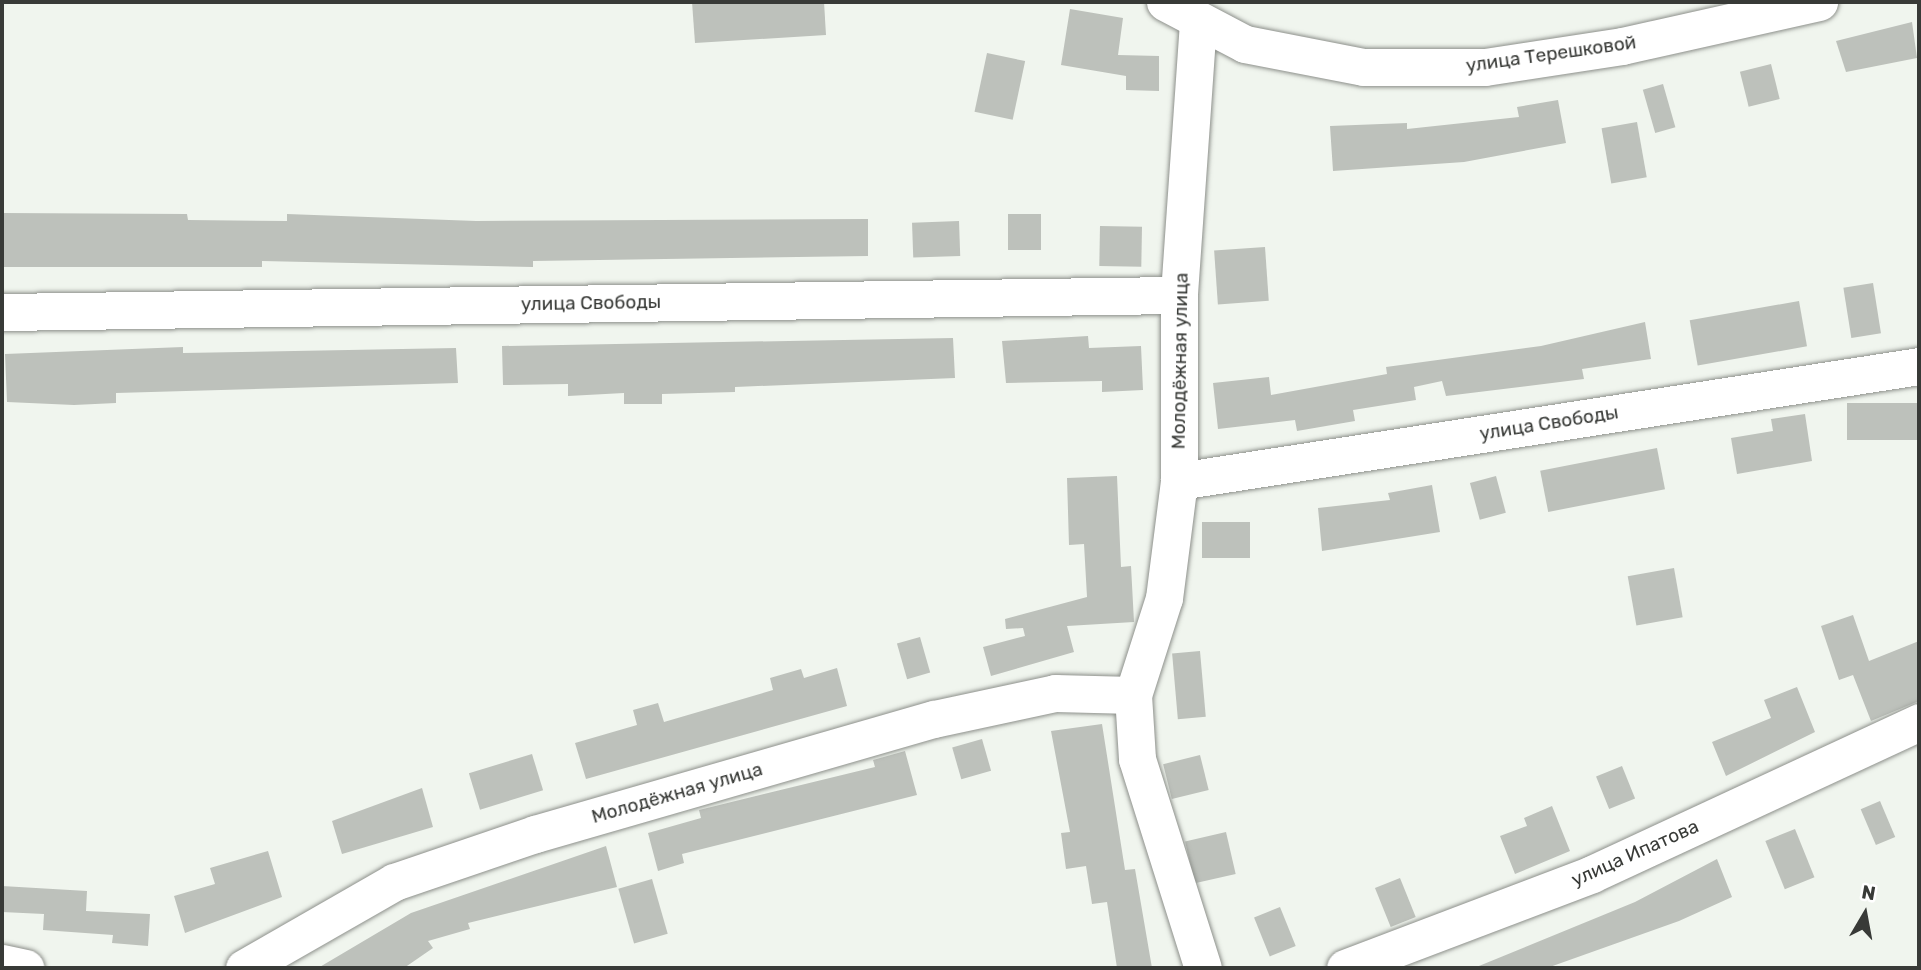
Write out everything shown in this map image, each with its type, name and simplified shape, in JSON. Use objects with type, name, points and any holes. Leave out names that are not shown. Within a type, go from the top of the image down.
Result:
[{"type":"street","name":"улица Терешковой","points":[[1166,2],[1198,22],[1245,44],[1363,67],[1485,67],[1622,46],[1819,2]]},
{"type":"street","name":"Молодёжная улица","points":[[1198,22],[1180,295],[1179,481],[1164,598],[1133,695],[1138,759],[1203,968]]},
{"type":"street","name":"улица Свободы","points":[[2,312],[1180,295]]},
{"type":"street","name":"улица Свободы","points":[[1179,481],[1919,366]]},
{"type":"street","name":"Молодёжная улица","points":[[244,968],[394,882],[535,834],[934,719],[1055,693],[1133,695]]},
{"type":"street","name":"улица Ипатова","points":[[1345,968],[1592,874],[1919,722]]},
{"type":"street","points":[[2,963],[25,968]]},
{"type":"building","points":[[692,2],[824,2],[826,35],[695,43]]},
{"type":"building","points":[[1070,9],[1123,18],[1118,55],[1159,56],[1159,91],[1126,90],[1126,76],[1061,65]]},
{"type":"building","points":[[1912,22],[1917,58],[1846,72],[1836,41]]},
{"type":"building","points":[[987,53],[1025,61],[1013,120],[975,112]]},
{"type":"building","points":[[1771,64],[1780,99],[1749,107],[1740,72]]},
{"type":"building","points":[[1663,84],[1675,127],[1655,133],[1643,90]]},
{"type":"building","points":[[1558,100],[1566,143],[1464,162],[1333,171],[1330,126],[1407,123],[1407,129],[1519,117],[1517,107]]},
{"type":"building","points":[[1637,122],[1647,177],[1611,183],[1602,128]]},
{"type":"building","points":[[2,213],[187,214],[188,220],[287,221],[287,214],[476,221],[868,219],[868,256],[533,261],[533,267],[262,261],[262,267],[2,267]]},
{"type":"building","points":[[1008,214],[1041,214],[1041,250],[1008,250]]},
{"type":"building","points":[[959,221],[960,256],[913,258],[912,223]]},
{"type":"building","points":[[1100,226],[1142,227],[1141,267],[1099,266]]},
{"type":"building","points":[[1265,247],[1269,301],[1218,304],[1214,251]]},
{"type":"building","points":[[1873,283],[1881,333],[1851,338],[1843,288]]},
{"type":"building","points":[[1799,301],[1807,346],[1698,366],[1690,320]]},
{"type":"building","points":[[1645,322],[1651,359],[1582,369],[1584,379],[1446,396],[1442,381],[1414,387],[1416,400],[1353,410],[1355,421],[1297,431],[1295,420],[1218,429],[1213,383],[1269,377],[1271,395],[1387,374],[1386,367],[1541,346]]},
{"type":"building","points":[[1088,336],[1089,348],[1141,346],[1143,390],[1102,392],[1102,381],[1006,383],[1002,341]]},
{"type":"building","points":[[953,338],[955,378],[735,387],[735,392],[662,394],[662,404],[624,404],[624,393],[568,396],[568,384],[503,385],[502,346]]},
{"type":"building","points":[[183,347],[183,353],[456,348],[458,383],[116,393],[116,403],[74,405],[7,402],[5,354]]},
{"type":"building","points":[[1847,403],[1919,403],[1919,440],[1847,440]]},
{"type":"building","points":[[1805,414],[1812,461],[1737,474],[1731,438],[1773,431],[1771,419]]},
{"type":"building","points":[[1657,448],[1665,489],[1548,512],[1540,471]]},
{"type":"building","points":[[1117,476],[1121,567],[1131,566],[1134,622],[1067,626],[1074,652],[991,676],[983,647],[1025,636],[1023,628],[1006,629],[1005,619],[1087,597],[1084,544],[1069,545],[1067,478]]},
{"type":"building","points":[[1496,476],[1506,513],[1480,520],[1470,483]]},
{"type":"building","points":[[1432,485],[1440,532],[1322,551],[1318,508],[1390,500],[1388,493]]},
{"type":"building","points":[[1202,522],[1250,522],[1250,558],[1202,558]]},
{"type":"building","points":[[1674,568],[1683,617],[1636,625],[1628,576]]},
{"type":"building","points":[[1853,615],[1869,661],[1919,641],[1919,701],[1871,721],[1853,675],[1839,680],[1821,626]]},
{"type":"building","points":[[920,637],[930,673],[907,679],[897,644]]},
{"type":"building","points":[[1200,651],[1206,717],[1178,719],[1172,653]]},
{"type":"building","points":[[837,668],[847,706],[586,779],[575,743],[637,725],[633,710],[658,703],[664,722],[773,690],[770,678],[801,669],[804,678]]},
{"type":"building","points":[[1797,687],[1815,732],[1726,776],[1712,742],[1771,718],[1764,700]]},
{"type":"building","points":[[1102,724],[1125,870],[1135,869],[1152,968],[1117,968],[1107,902],[1092,904],[1086,866],[1066,869],[1061,833],[1070,832],[1051,731]]},
{"type":"building","points":[[982,739],[991,771],[961,779],[952,748]]},
{"type":"building","points":[[905,751],[917,795],[682,854],[684,863],[658,871],[648,833],[701,818],[699,810],[875,767],[873,760]]},
{"type":"building","points":[[532,754],[543,790],[480,810],[469,773]]},
{"type":"building","points":[[1200,755],[1209,790],[1172,799],[1163,764]]},
{"type":"building","points":[[1622,766],[1635,798],[1609,809],[1596,776]]},
{"type":"building","points":[[422,788],[433,827],[342,854],[332,821]]},
{"type":"building","points":[[1880,801],[1895,837],[1876,845],[1861,809]]},
{"type":"building","points":[[1552,806],[1570,851],[1515,874],[1500,836],[1527,826],[1524,818]]},
{"type":"building","points":[[1795,829],[1814,877],[1785,889],[1765,841]]},
{"type":"building","points":[[1226,832],[1236,874],[1195,883],[1185,841]]},
{"type":"building","points":[[606,846],[617,887],[468,923],[470,929],[428,941],[433,948],[404,968],[318,968],[411,913]]},
{"type":"building","points":[[268,851],[282,897],[185,933],[174,896],[215,884],[210,868]]},
{"type":"building","points":[[1717,859],[1732,897],[1679,921],[1547,968],[1474,968],[1635,902]]},
{"type":"building","points":[[1400,878],[1416,917],[1391,927],[1375,888]]},
{"type":"building","points":[[652,879],[668,934],[634,943],[618,889]]},
{"type":"building","points":[[2,886],[87,891],[86,911],[150,914],[148,946],[112,943],[113,935],[43,930],[44,914],[2,912]]},
{"type":"building","points":[[1280,907],[1296,946],[1270,956],[1254,917]]}]
